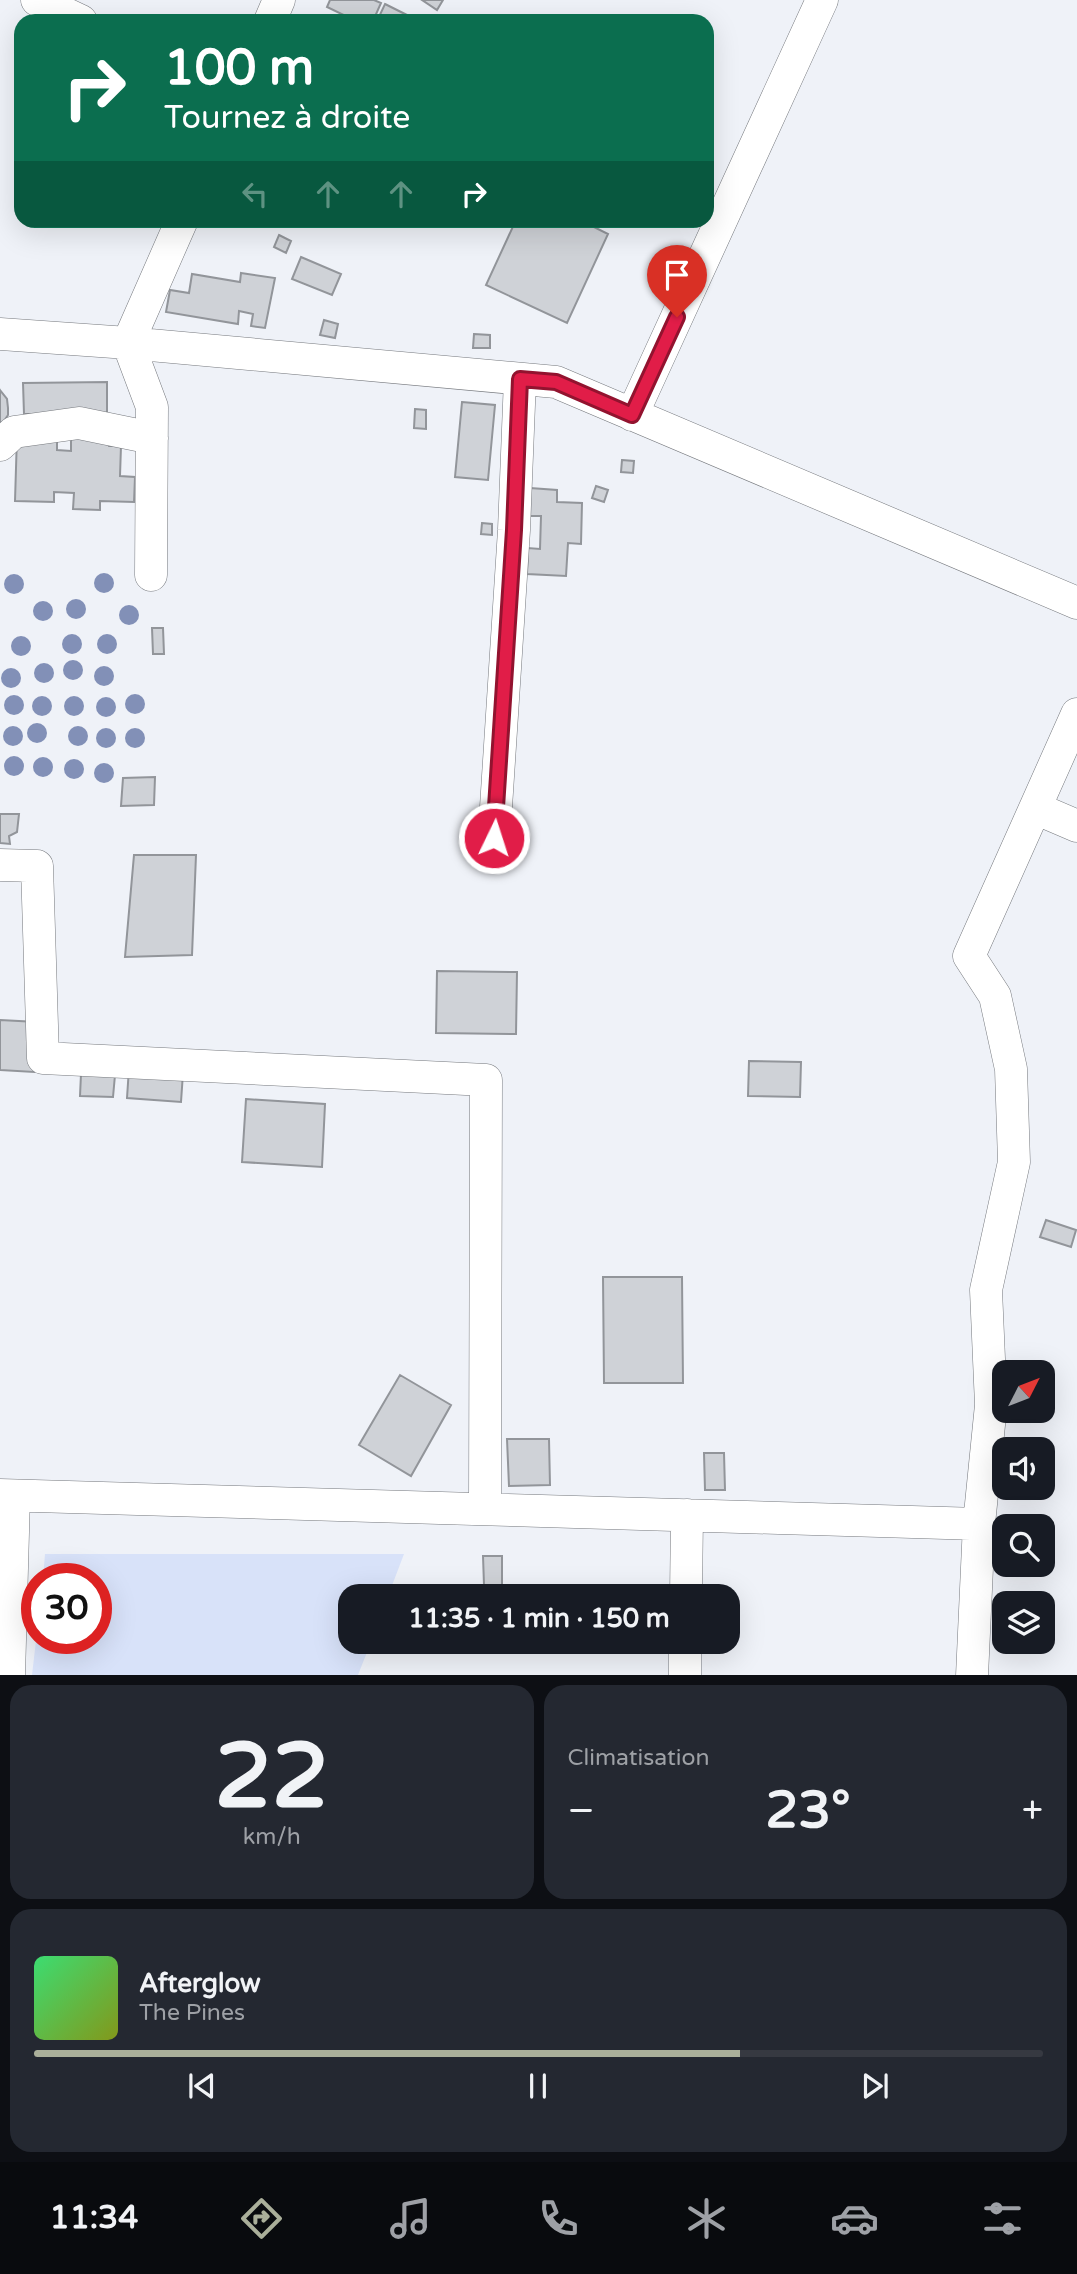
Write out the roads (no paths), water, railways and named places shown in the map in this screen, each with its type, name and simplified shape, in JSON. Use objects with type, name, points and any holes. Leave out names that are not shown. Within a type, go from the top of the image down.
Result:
[{"type":"street","points":[[37,0],[67,14]]},
{"type":"street","points":[[632,415],[822,0]]},
{"type":"street","points":[[151,575],[152,407],[128,343],[178,228]]},
{"type":"street","points":[[0,334],[556,382],[1077,603]]},
{"type":"street","points":[[494,838],[514,530],[520,379]]},
{"type":"street","points":[[0,445],[14,432],[79,423],[152,438]]},
{"type":"street","points":[[972,1675],[979,1524],[991,1405],[986,1290],[1014,1162],[1012,1069],[995,996],[969,956],[1077,713]]},
{"type":"street","points":[[1035,808],[1077,826]]},
{"type":"street","points":[[0,865],[37,866],[43,1058],[486,1080],[485,1509]]},
{"type":"street","points":[[9,1675],[7,1496],[979,1524]]},
{"type":"street","points":[[686,1584],[687,1515]]},
{"type":"street","points":[[685,1654],[685,1675]]}]
